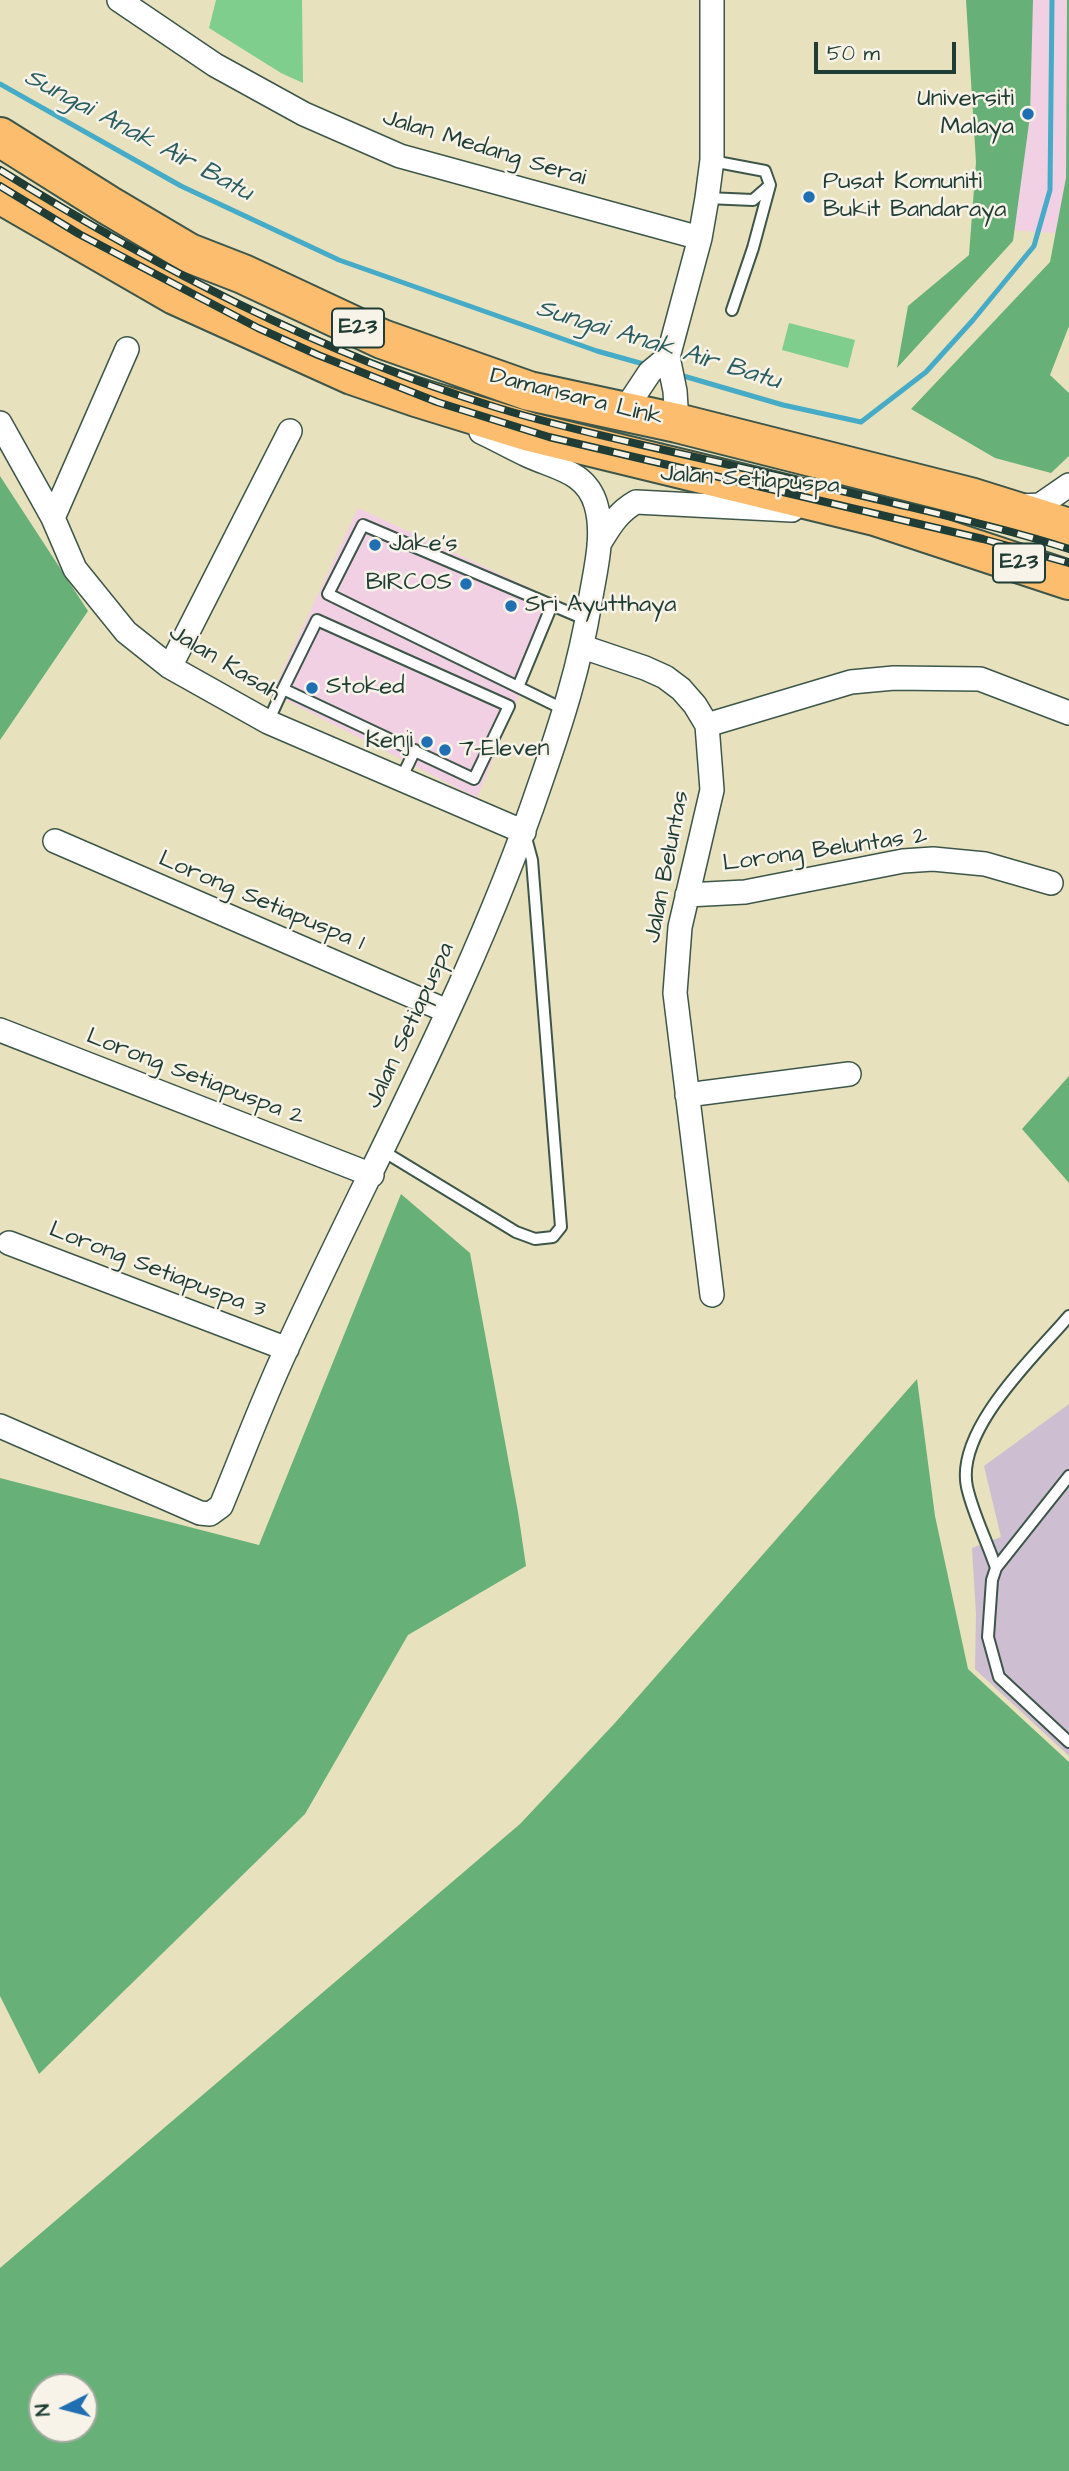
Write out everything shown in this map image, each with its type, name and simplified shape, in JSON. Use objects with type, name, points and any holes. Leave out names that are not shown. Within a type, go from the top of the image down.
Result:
[{"type":"highway","points":[[0,119],[108,205]]},
{"type":"highway","name":"Damansara Link","points":[[0,137],[189,253],[243,274],[382,339],[530,391],[677,423],[1006,508],[1069,528]]},
{"type":"highway","name":"Damansara Link","points":[[0,194],[175,295],[352,374],[530,432],[875,516],[1069,580]]},
{"type":"street","name":"Jalan Medang Serai","points":[[119,0],[215,65],[304,114],[400,156],[699,239]]},
{"type":"street","points":[[624,411],[664,367],[699,239],[712,160],[712,0]]},
{"type":"street","points":[[53,517],[127,349]]},
{"type":"street","points":[[664,367],[677,423]]},
{"type":"street","name":"Jalan Setiapuspa","points":[[0,1426],[200,1513],[216,1512],[221,1506],[287,1349],[372,1175],[488,922],[524,832],[566,710],[583,647],[600,544],[596,506],[589,489],[566,469],[527,456],[416,397]]},
{"type":"street","name":"Jalan Kasah","points":[[0,423],[53,517],[75,569],[126,632],[170,667],[268,722],[524,832]]},
{"type":"street","points":[[170,667],[290,431]]},
{"type":"street","points":[[1006,508],[1040,505],[1069,485]]},
{"type":"street","name":"Jalan Setiapuspa","points":[[600,544],[614,519],[624,508],[636,502],[875,516]]},
{"type":"street","name":"Jalan Beluntas","points":[[583,647],[665,677],[681,689],[707,725],[712,790],[680,927],[674,993],[712,1295]]},
{"type":"street","points":[[707,725],[851,682],[894,678],[980,679],[1069,713]]},
{"type":"street","name":"Lorong Setiapuspa 1","points":[[55,841],[447,1011]]},
{"type":"street","name":"Lorong Beluntas 2","points":[[687,895],[745,892],[903,861],[933,859],[985,864],[1051,883]]},
{"type":"street","name":"Lorong Setiapuspa 2","points":[[0,1030],[372,1175]]},
{"type":"street","points":[[687,1095],[849,1074]]},
{"type":"street","name":"Lorong Setiapuspa 3","points":[[9,1243],[287,1349]]},
{"type":"lane","points":[[712,160],[765,171],[770,185],[732,310]]},
{"type":"lane","points":[[707,198],[753,200],[770,185]]},
{"type":"lane","points":[[566,710],[328,594],[363,525],[587,620]]},
{"type":"lane","points":[[518,687],[552,605]]},
{"type":"lane","points":[[268,722],[283,689],[317,620],[509,706],[474,779],[283,689]]},
{"type":"lane","points":[[401,779],[415,750]]},
{"type":"lane","points":[[383,1151],[516,1232],[535,1239],[552,1237],[561,1227],[533,860],[524,832]]},
{"type":"lane","points":[[996,1568],[967,1485],[968,1462],[975,1437],[988,1411],[1069,1316]]},
{"type":"lane","points":[[1069,1476],[996,1568],[992,1580],[988,1637],[999,1677],[1069,1742]]},
{"type":"shaded area","name":"Universiti Malaya","points":[[983,0],[1069,0],[1069,234],[993,229]]},
{"type":"shaded area","points":[[358,508],[558,601],[477,798],[272,693]]},
{"type":"shaded area","points":[[1069,1404],[1069,1756],[975,1669],[976,1614],[972,1548],[1001,1537],[984,1466]]},
{"type":"green space","points":[[216,0],[302,0],[303,83],[281,73],[209,28]]},
{"type":"green space","points":[[966,0],[1033,0],[1030,116],[1013,241],[897,368],[908,306],[969,255],[976,162]]},
{"type":"green space","points":[[1067,0],[1069,326],[1050,375],[1069,393],[1069,456],[1051,473],[995,458],[911,409],[1050,262],[1066,178]]},
{"type":"green space","points":[[789,323],[855,340],[848,368],[782,350]]},
{"type":"green space","points":[[0,476],[88,611],[0,740]]},
{"type":"green space","points":[[1069,1076],[1069,1183],[1022,1129]]},
{"type":"green space","points":[[401,1194],[470,1253],[526,1566],[408,1635],[305,1814],[39,2074],[0,1996],[0,1478],[259,1545]]},
{"type":"green space","points":[[917,1379],[935,1516],[968,1669],[1069,1762],[1069,2471],[0,2471],[0,2268],[520,1824],[614,1724]]},
{"type":"waterway","name":"Sungai Anak Air Batu","points":[[680,375],[783,405],[861,422],[926,372],[1034,246],[1050,190],[1052,0]]},
{"type":"waterway","name":"Sungai Anak Air Batu","points":[[0,84],[181,186],[339,260],[597,351],[647,365]]},
{"type":"railway","points":[[0,170],[118,240],[240,305],[365,361],[430,385],[553,424],[951,517],[1069,549]]},
{"type":"railway","points":[[0,186],[79,234],[258,328],[437,402],[549,437],[983,539],[1069,563]]},
{"type":"place","name":"Universiti Malaya","points":[[1028,114]]},
{"type":"place","name":"Pusat Komuniti Bukit Bandaraya","points":[[809,197]]},
{"type":"place","name":"Jake's","points":[[375,545]]},
{"type":"place","name":"BIRCOS","points":[[466,584]]},
{"type":"place","name":"Sri Ayutthaya","points":[[511,606]]},
{"type":"place","name":"Stoked","points":[[312,688]]},
{"type":"place","name":"Kenji","points":[[427,742]]},
{"type":"place","name":"7-Eleven","points":[[445,750]]}]
